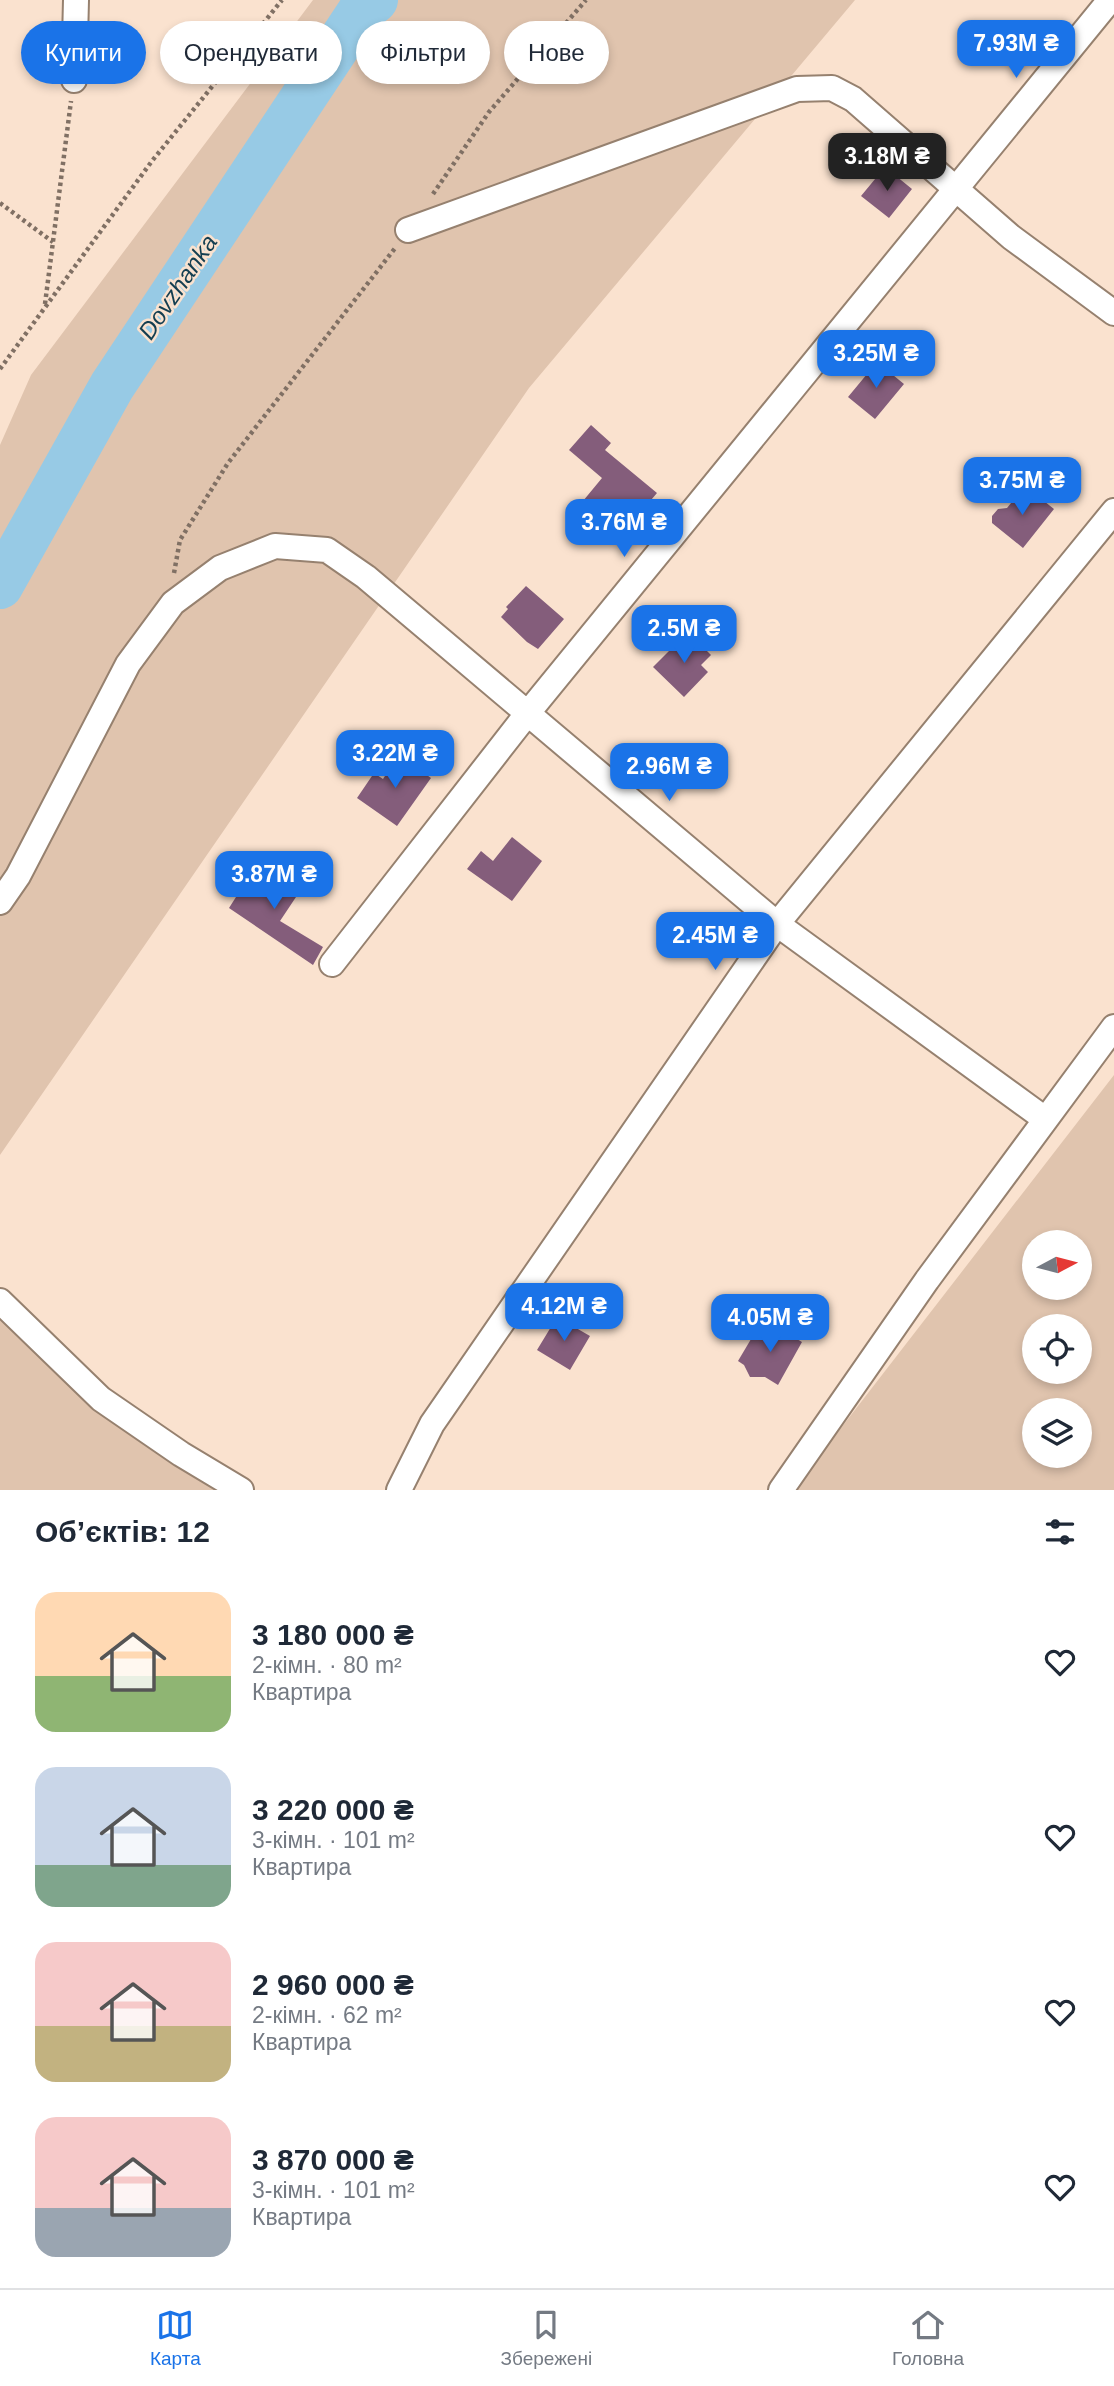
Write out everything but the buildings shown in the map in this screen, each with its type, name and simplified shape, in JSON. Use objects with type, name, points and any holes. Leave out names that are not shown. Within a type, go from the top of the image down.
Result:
[{"type":"street","points":[[75,21],[76,0]]},
{"type":"street","points":[[332,964],[527,714],[1110,0]]},
{"type":"street","points":[[408,230],[797,89],[832,88],[853,99],[1012,237],[1114,313]]},
{"type":"street","points":[[399,1490],[432,1424],[777,923],[1114,511]]},
{"type":"street","points":[[0,902],[18,876],[128,664],[173,603],[220,568],[275,546],[327,551],[366,577],[777,923],[1045,1119]]},
{"type":"street","points":[[780,1490],[927,1280],[1114,1027]]},
{"type":"street","points":[[0,1301],[101,1399],[181,1454],[241,1490]]},
{"type":"path","points":[[0,369],[152,161],[282,0]]},
{"type":"path","points":[[430,198],[489,112],[586,0]]},
{"type":"path","points":[[45,306],[73,84]]},
{"type":"path","points":[[0,203],[53,242]]},
{"type":"path","points":[[173,603],[174,573],[180,540],[222,474],[408,230]]},
{"type":"shaded area","points":[[313,0],[855,0],[529,388],[0,1155],[0,445],[31,375],[250,84],[342,84],[342,21],[297,21]]},
{"type":"shaded area","points":[[1114,1075],[1114,1490],[793,1490]]},
{"type":"shaded area","points":[[0,1311],[226,1490],[0,1490]]},
{"type":"waterway","name":"Dovzhanka","points":[[0,586],[112,386],[360,12],[375,0]]}]
